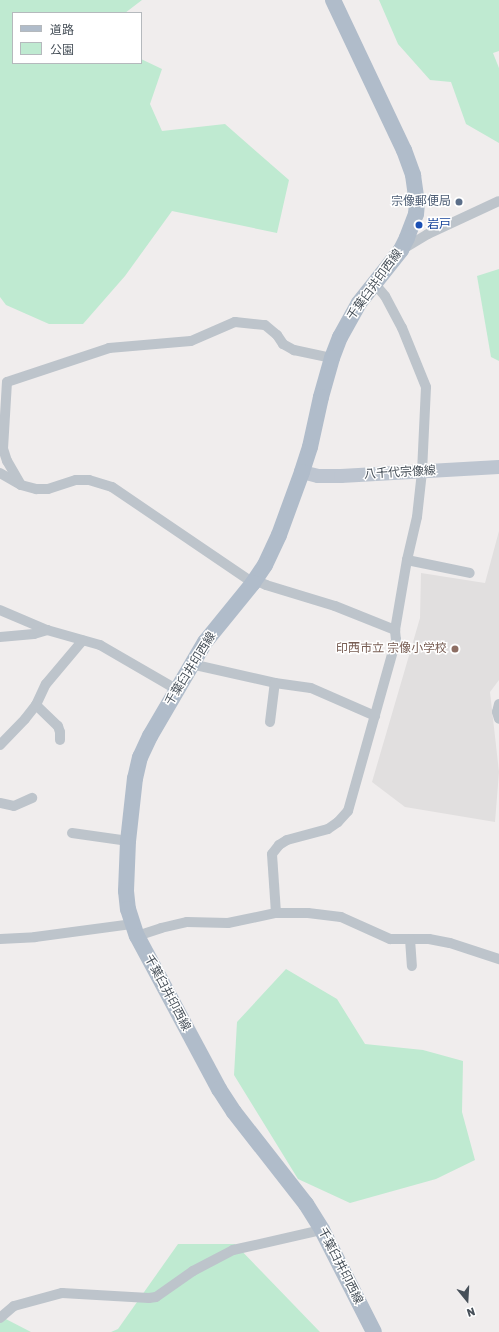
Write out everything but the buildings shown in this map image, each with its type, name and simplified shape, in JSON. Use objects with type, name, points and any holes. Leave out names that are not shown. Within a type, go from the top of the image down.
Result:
[{"type":"main road","name":"千葉臼井印西線","points":[[333,0],[404,150],[413,175],[417,203],[416,214],[401,250],[359,303],[347,322],[332,358],[302,472],[279,535],[265,565],[205,642],[176,689],[140,757],[135,778],[128,841],[126,891],[135,930],[219,1089],[234,1112],[306,1204],[322,1230],[374,1332]]},
{"type":"main road","name":"八千代宗像線","points":[[302,472],[326,476],[499,467]]},
{"type":"street","points":[[401,250],[428,234],[499,201]]},
{"type":"street","points":[[276,913],[272,854],[279,845],[287,840],[328,829],[338,822],[348,811],[396,640],[395,630],[407,560],[417,518],[422,472],[426,387],[402,328],[385,296],[375,284]]},
{"type":"street","points":[[21,485],[7,461],[4,449],[7,382],[109,348],[191,341],[236,322],[265,325],[277,335],[283,344],[294,350],[332,358]]},
{"type":"street","points":[[0,473],[21,485],[36,489],[48,489],[76,480],[89,480],[112,487],[254,581],[335,606],[395,630]]},
{"type":"street","points":[[407,560],[470,573]]},
{"type":"street","points":[[0,610],[47,630],[100,645],[176,689]]},
{"type":"street","points":[[0,637],[34,634],[47,630]]},
{"type":"street","points":[[2,738],[25,719],[36,705],[46,684],[83,640]]},
{"type":"street","points":[[191,664],[276,684],[311,688],[375,716]]},
{"type":"street","points":[[270,722],[276,684]]},
{"type":"street","points":[[499,704],[497,712],[499,719]]},
{"type":"street","points":[[36,705],[58,726],[60,740]]},
{"type":"street","points":[[0,803],[14,806],[32,798]]},
{"type":"street","points":[[72,833],[128,841]]},
{"type":"street","points":[[0,939],[36,938],[162,928],[187,922],[228,923],[276,913],[308,913],[341,917],[379,936],[390,939],[429,939],[450,943],[499,960]]},
{"type":"street","points":[[410,939],[412,966]]},
{"type":"street","points":[[0,1318],[14,1306],[33,1299],[62,1293],[149,1298],[156,1297],[192,1271],[233,1250],[322,1230]]},
{"type":"shaded area","name":"印西市立 宗像小学校","points":[[499,531],[499,680],[490,692],[499,772],[495,822],[405,807],[372,782],[420,618],[421,573],[485,583]]},
{"type":"green space","points":[[0,0],[142,0],[126,12],[12,12],[12,64],[142,64],[142,59],[162,69],[150,104],[162,131],[225,124],[289,180],[277,233],[172,211],[125,276],[83,324],[49,324],[6,305],[0,297]]},
{"type":"green space","points":[[379,0],[499,0],[499,51],[493,53],[499,68],[499,143],[466,124],[451,82],[430,80],[398,44]]},
{"type":"green space","points":[[499,269],[499,361],[491,357],[477,276]]},
{"type":"green space","points":[[286,969],[337,999],[365,1044],[423,1050],[463,1061],[462,1112],[475,1160],[436,1179],[350,1203],[298,1179],[234,1075],[237,1022]]},
{"type":"green space","points":[[178,1244],[235,1244],[320,1332],[111,1332],[118,1329]]},
{"type":"green space","points":[[0,1316],[31,1332],[0,1332]]},
{"type":"place","name":"宗像郵便局","points":[[459,202]]},
{"type":"place","name":"岩戸","points":[[419,225]]},
{"type":"place","name":"印西市立 宗像小学校","points":[[455,649]]}]
